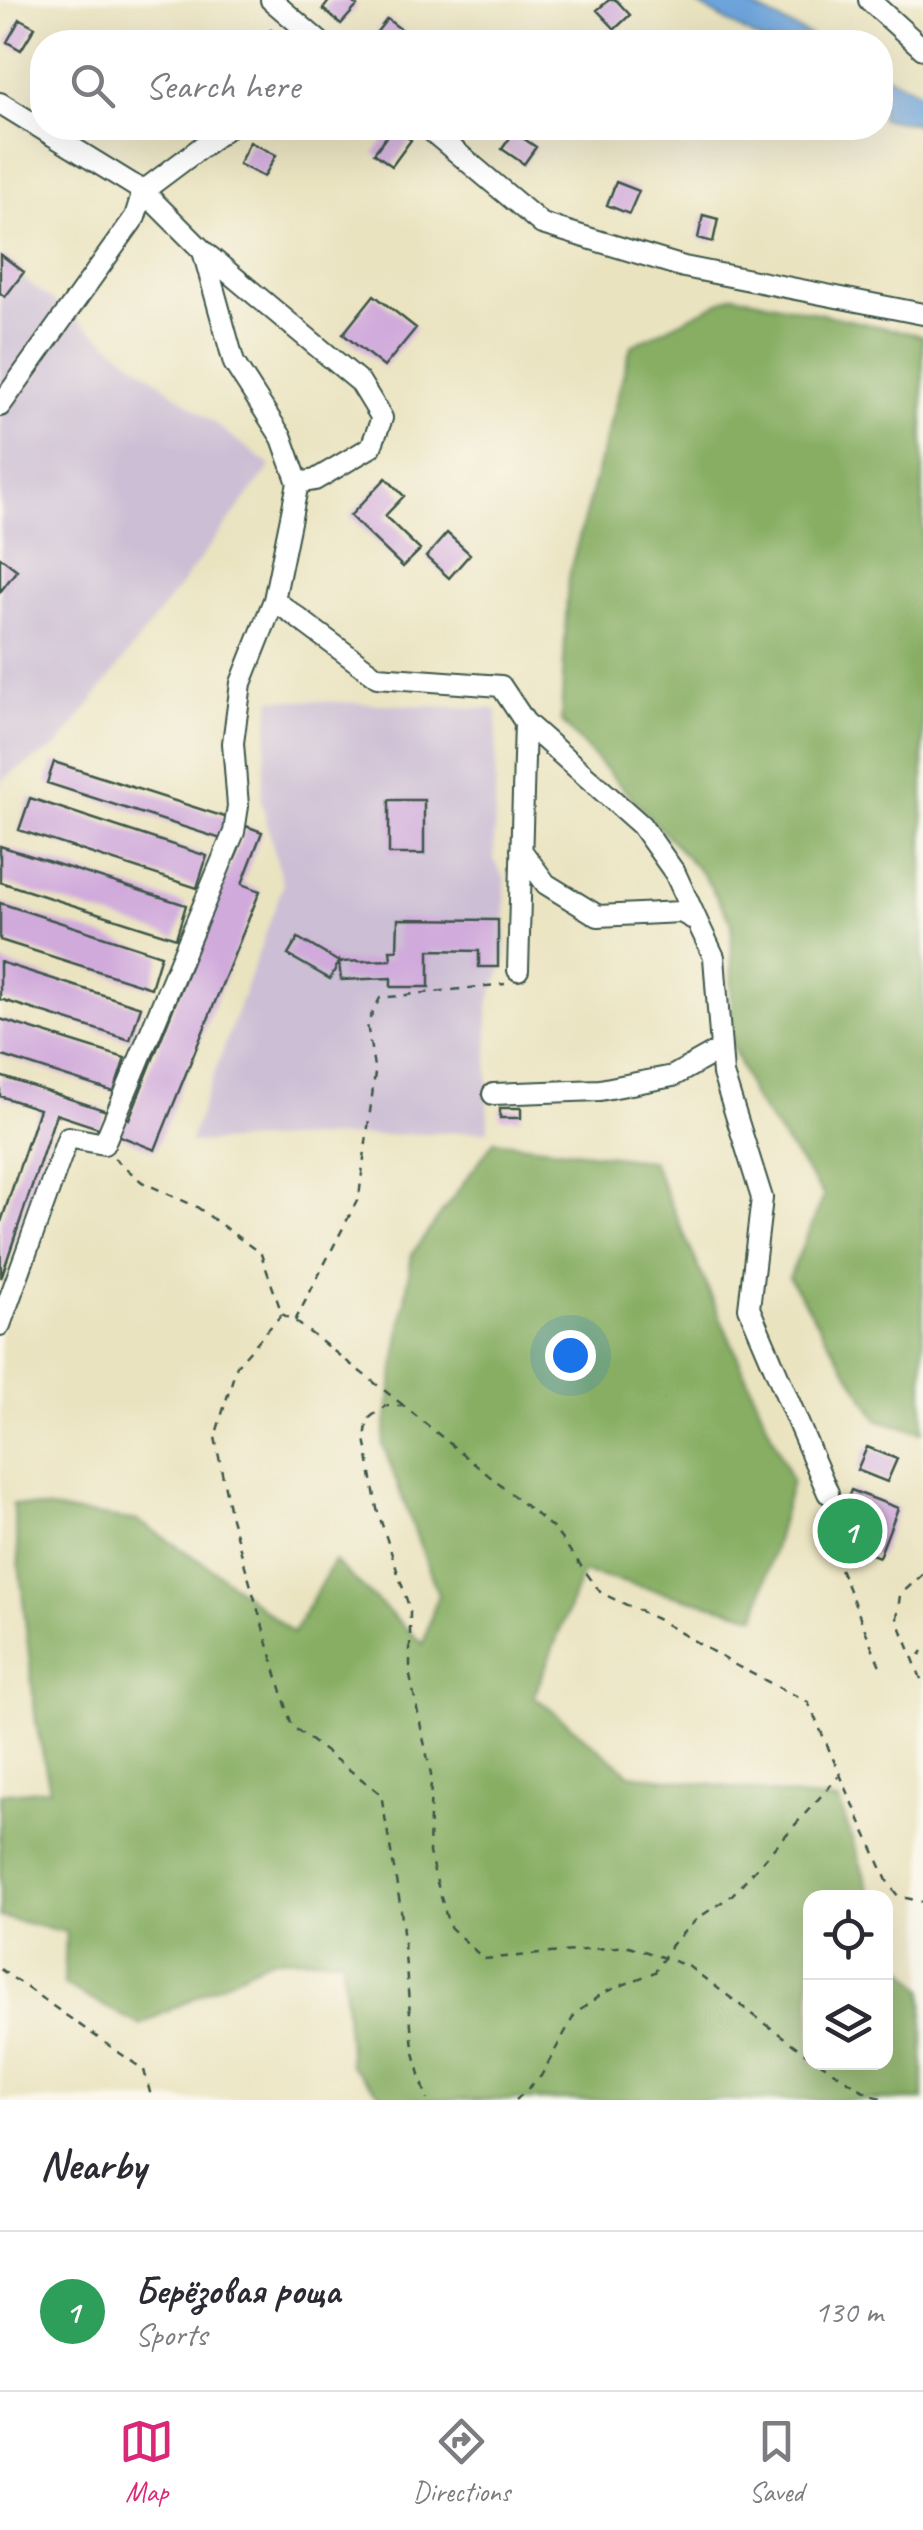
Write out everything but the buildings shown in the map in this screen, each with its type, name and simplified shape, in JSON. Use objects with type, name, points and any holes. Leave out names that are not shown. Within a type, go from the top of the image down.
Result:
[{"type":"street","points":[[272,0],[306,30]]},
{"type":"street","points":[[869,0],[923,50]]},
{"type":"street","points":[[0,103],[30,121]]},
{"type":"street","points":[[60,140],[143,191],[203,251],[360,382],[382,418],[371,447],[316,480],[298,483]]},
{"type":"street","points":[[0,406],[135,217],[143,191],[210,140]]},
{"type":"street","points":[[442,140],[542,224],[684,267],[923,314]]},
{"type":"street","points":[[0,1324],[68,1138],[104,1144],[234,832],[238,806],[233,743],[241,683],[274,600],[298,483],[282,438],[234,363],[203,251]]},
{"type":"street","points":[[274,600],[376,677],[501,686],[525,722],[640,825],[676,873],[714,957],[723,1074],[762,1198],[749,1308],[828,1493]]},
{"type":"street","points":[[518,970],[525,722]]},
{"type":"street","points":[[521,850],[546,884],[598,916],[682,912],[697,921]]},
{"type":"street","points":[[493,1094],[600,1090],[673,1076],[721,1049]]},
{"type":"path","points":[[296,1321],[358,1197],[375,1073],[366,1024],[380,998],[505,984],[518,970]]},
{"type":"path","points":[[104,1144],[116,1162],[142,1182],[197,1207],[262,1254],[282,1314],[404,1406],[554,1529],[600,1593],[657,1618],[737,1666],[808,1702],[888,1883],[898,1896],[923,1902]]},
{"type":"path","points":[[282,1314],[238,1365],[216,1436],[224,1486],[292,1726],[381,1794],[401,1909],[413,2049],[427,2100]]},
{"type":"path","points":[[404,1406],[385,1406],[368,1419],[365,1438],[377,1509],[410,1610],[410,1676],[432,1774],[429,1854],[449,1926],[484,1959],[629,1946],[688,1966],[803,2052]]},
{"type":"path","points":[[828,1493],[821,1522],[882,1671]]},
{"type":"path","points":[[923,1574],[900,1595],[897,1618],[923,1684]]},
{"type":"path","points":[[516,2100],[541,2076],[575,2014],[603,1993],[655,1972],[671,1945],[696,1919],[732,1895],[839,1776]]},
{"type":"path","points":[[0,1969],[144,2070],[152,2100]]},
{"type":"path","points":[[831,2070],[870,2095],[888,2100]]},
{"type":"shaded area","points":[[0,261],[271,466],[58,746],[5,777],[0,788]]},
{"type":"shaded area","points":[[271,699],[497,709],[494,860],[505,879],[506,958],[488,1004],[488,1131],[189,1143],[283,885],[261,800]]},
{"type":"green space","points":[[734,295],[923,336],[923,1432],[878,1420],[789,1278],[824,1196],[753,1097],[731,1042],[732,922],[704,876],[561,721],[568,578],[631,346]]},
{"type":"green space","points":[[494,1141],[652,1161],[792,1481],[756,1616],[583,1572],[534,1696],[630,1774],[839,1802],[870,1890],[803,1890],[803,2070],[893,2070],[893,1955],[923,1989],[923,2100],[387,2100],[350,2065],[342,1958],[271,1959],[140,2025],[64,1985],[66,1932],[0,1917],[0,1794],[50,1789],[36,1722],[13,1504],[138,1521],[214,1570],[293,1633],[334,1561],[423,1644],[438,1594],[383,1445],[412,1254]]},
{"type":"water","points":[[690,0],[739,0],[798,30],[742,30]]},
{"type":"water","points":[[893,79],[923,94],[923,127],[893,120]]},
{"type":"place","name":"Берёзовая роща","points":[[850,1531]]}]
